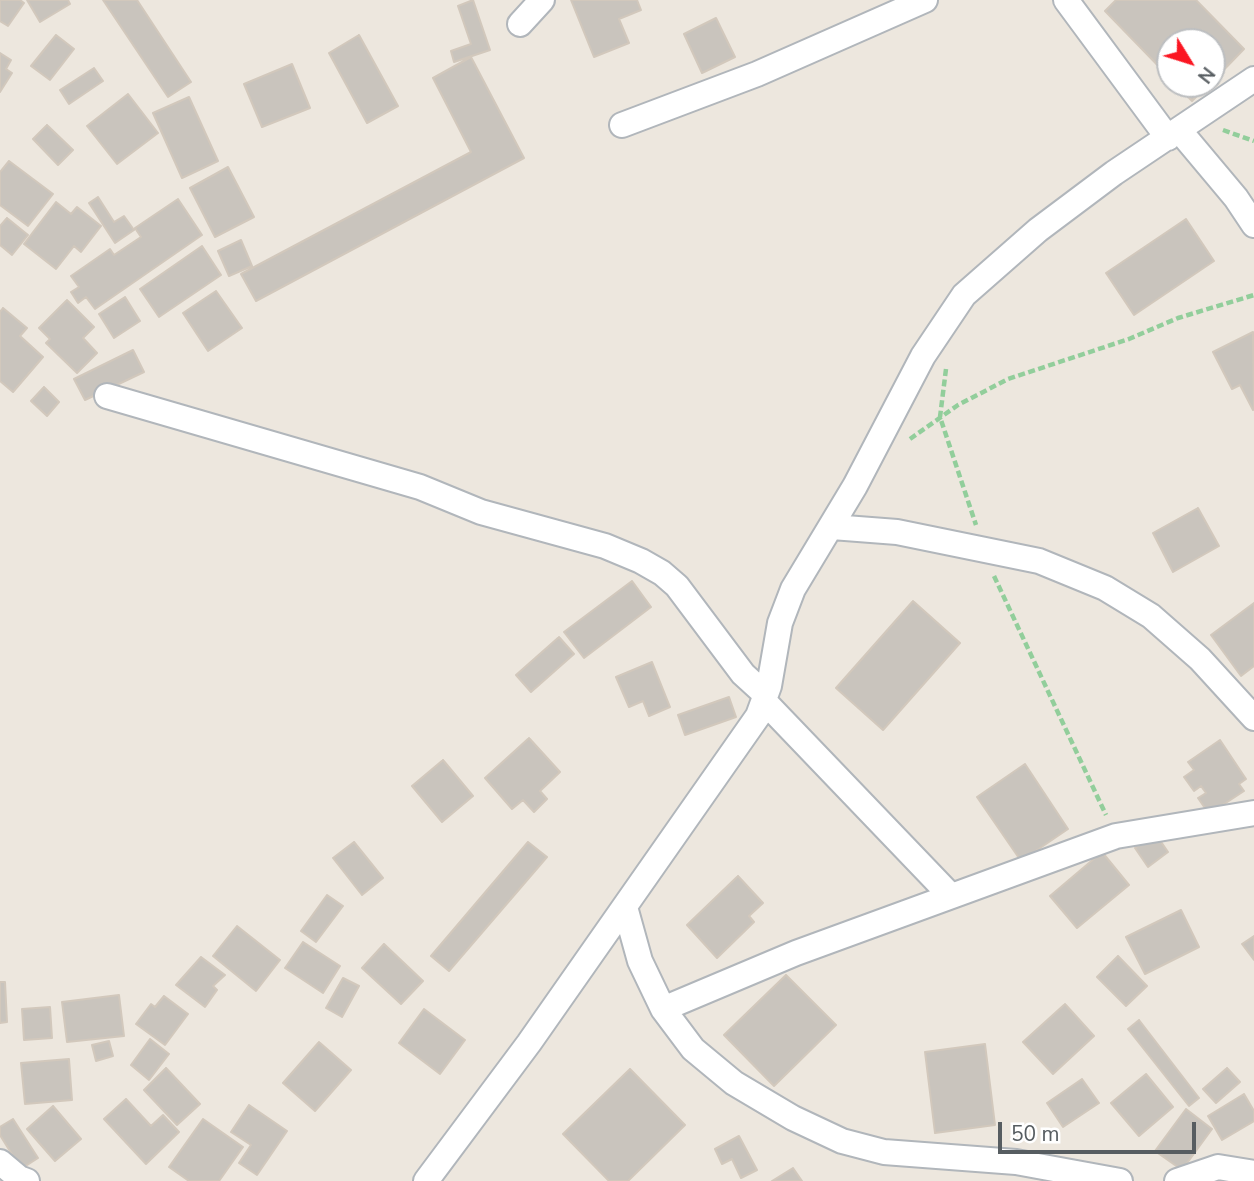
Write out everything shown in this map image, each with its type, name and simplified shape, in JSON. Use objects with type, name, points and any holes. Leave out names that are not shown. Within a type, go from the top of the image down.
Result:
[{"type":"street","points":[[520,24],[542,0]]},
{"type":"street","points":[[622,125],[757,74],[925,0]]},
{"type":"street","points":[[1066,0],[1173,134],[1236,198],[1254,225]]},
{"type":"street","points":[[426,1181],[530,1043],[758,716],[765,698],[780,623],[793,589],[832,527],[923,356],[964,295],[1038,230],[1114,173],[1254,79]]},
{"type":"street","points":[[107,396],[420,486],[481,512],[605,546],[663,573],[677,586],[743,674],[950,895]]},
{"type":"street","points":[[832,527],[897,531],[1040,561],[1105,588],[1151,616],[1200,659],[1254,718]]},
{"type":"street","points":[[663,1009],[796,953],[1116,836],[1254,813]]},
{"type":"street","points":[[625,907],[640,961],[663,1009],[693,1049],[734,1083],[793,1118],[842,1141],[884,1152],[1016,1162],[1120,1181]]},
{"type":"street","points":[[0,1162],[27,1181]]},
{"type":"street","points":[[1177,1181],[1218,1167],[1254,1173]]},
{"type":"path","points":[[901,446],[940,417],[1008,379],[1129,339],[1178,318],[1254,295]]},
{"type":"path","points":[[940,417],[971,506],[983,551],[1116,836]]},
{"type":"building","points":[[0,0],[20,0],[24,3],[8,26],[0,21]]},
{"type":"building","points":[[27,0],[68,0],[70,4],[40,22]]},
{"type":"building","points":[[103,0],[137,0],[191,82],[168,97]]},
{"type":"building","points":[[473,0],[490,50],[454,62],[451,51],[471,44],[458,6]]},
{"type":"building","points":[[571,0],[637,0],[641,10],[619,19],[629,43],[594,57]]},
{"type":"building","points":[[1116,0],[1196,0],[1223,28],[1156,28],[1156,64],[1105,11]]},
{"type":"building","points":[[716,18],[735,57],[702,73],[684,34]]},
{"type":"building","points":[[1226,31],[1244,49],[1226,68]]},
{"type":"building","points":[[56,35],[74,49],[50,80],[31,66]]},
{"type":"building","points":[[359,35],[398,106],[367,123],[329,53]]},
{"type":"building","points":[[0,53],[11,60],[6,69],[12,73],[0,92]]},
{"type":"building","points":[[471,57],[524,158],[256,301],[241,274],[471,152],[433,78]]},
{"type":"building","points":[[292,64],[310,108],[262,127],[244,84]]},
{"type":"building","points":[[94,68],[103,81],[69,104],[60,90]]},
{"type":"building","points":[[128,94],[158,133],[117,164],[87,126]]},
{"type":"building","points":[[189,97],[218,161],[182,178],[153,113]]},
{"type":"building","points":[[47,125],[73,150],[58,165],[33,139]]},
{"type":"building","points":[[9,161],[53,194],[28,226],[0,205],[0,172]]},
{"type":"building","points":[[228,167],[254,217],[215,237],[190,188]]},
{"type":"building","points":[[98,197],[114,222],[124,216],[134,230],[115,243],[89,203]]},
{"type":"building","points":[[178,199],[202,235],[95,309],[86,297],[78,303],[71,292],[79,287],[71,276],[110,249],[114,255],[141,237],[135,228]]},
{"type":"building","points":[[56,202],[71,214],[77,207],[101,226],[81,252],[74,246],[56,269],[24,244]]},
{"type":"building","points":[[7,218],[28,235],[12,255],[0,245],[0,226]]},
{"type":"building","points":[[1186,219],[1214,261],[1134,315],[1106,273]]},
{"type":"building","points":[[241,240],[252,266],[229,276],[218,251]]},
{"type":"building","points":[[202,246],[221,275],[159,317],[140,289]]},
{"type":"building","points":[[216,291],[242,328],[208,351],[183,313]]},
{"type":"building","points":[[125,297],[140,321],[114,338],[99,314]]},
{"type":"building","points":[[67,300],[94,327],[83,338],[97,353],[77,373],[46,343],[50,339],[39,328]]},
{"type":"building","points":[[3,308],[27,328],[20,336],[43,357],[13,392],[0,381],[0,312]]},
{"type":"building","points":[[1253,332],[1253,410],[1240,385],[1232,389],[1213,352]]},
{"type":"building","points":[[133,350],[144,372],[85,400],[74,379]]},
{"type":"building","points":[[44,387],[59,402],[47,416],[31,401]]},
{"type":"building","points":[[1198,508],[1219,546],[1173,572],[1153,533]]},
{"type":"building","points":[[632,581],[651,607],[584,658],[564,632]]},
{"type":"building","points":[[913,601],[960,643],[883,730],[836,688]]},
{"type":"building","points":[[1254,603],[1254,666],[1241,676],[1211,635]]},
{"type":"building","points":[[559,637],[574,654],[531,692],[516,675]]},
{"type":"building","points":[[652,662],[670,707],[649,716],[643,701],[629,707],[616,677]]},
{"type":"building","points":[[729,697],[736,717],[685,735],[678,715]]},
{"type":"building","points":[[529,738],[560,772],[540,791],[547,799],[534,812],[523,800],[512,809],[485,778]]},
{"type":"building","points":[[1220,740],[1246,779],[1239,784],[1244,791],[1209,814],[1198,798],[1206,793],[1201,786],[1194,791],[1184,777],[1194,770],[1188,762]]},
{"type":"building","points":[[443,760],[473,796],[442,822],[412,786]]},
{"type":"building","points":[[1025,764],[1068,829],[1021,861],[977,797]]},
{"type":"building","points":[[1155,833],[1168,852],[1148,867],[1135,848]]},
{"type":"building","points":[[354,842],[383,878],[362,895],[333,858]]},
{"type":"building","points":[[528,842],[547,857],[449,971],[431,956]]},
{"type":"building","points":[[1102,852],[1129,885],[1077,928],[1050,896]]},
{"type":"building","points":[[738,876],[763,903],[749,916],[754,922],[717,958],[687,925]]},
{"type":"building","points":[[327,895],[343,906],[316,942],[301,931]]},
{"type":"building","points":[[1181,910],[1199,947],[1145,974],[1126,937]]},
{"type":"building","points":[[237,926],[280,960],[256,991],[213,956]]},
{"type":"building","points":[[1254,936],[1254,960],[1242,944]]},
{"type":"building","points":[[303,942],[340,966],[323,993],[285,968]]},
{"type":"building","points":[[384,944],[423,981],[401,1004],[362,968]]},
{"type":"building","points":[[1118,956],[1147,986],[1126,1006],[1097,977]]},
{"type":"building","points":[[201,957],[225,975],[213,986],[217,990],[205,1007],[176,985]]},
{"type":"building","points":[[786,975],[836,1025],[774,1086],[724,1035]]},
{"type":"building","points":[[343,978],[359,986],[342,1017],[326,1008]]},
{"type":"building","points":[[0,982],[5,982],[7,1022],[0,1023]]},
{"type":"building","points":[[119,995],[124,1036],[67,1042],[62,1002]]},
{"type":"building","points":[[164,996],[188,1014],[165,1045],[136,1024],[151,1004],[155,1007]]},
{"type":"building","points":[[1065,1004],[1094,1036],[1053,1074],[1023,1042]]},
{"type":"building","points":[[50,1007],[52,1038],[24,1040],[22,1009]]},
{"type":"building","points":[[424,1009],[465,1040],[440,1074],[399,1043]]},
{"type":"building","points":[[1139,1020],[1199,1098],[1189,1106],[1128,1029]]},
{"type":"building","points":[[150,1039],[169,1054],[149,1080],[131,1065]]},
{"type":"building","points":[[109,1041],[113,1056],[96,1061],[92,1045]]},
{"type":"building","points":[[319,1042],[351,1070],[315,1111],[283,1083]]},
{"type":"building","points":[[985,1044],[995,1125],[935,1133],[925,1052]]},
{"type":"building","points":[[69,1059],[72,1100],[25,1104],[21,1063]]},
{"type":"building","points":[[166,1068],[200,1104],[177,1125],[144,1090]]},
{"type":"building","points":[[1227,1068],[1240,1082],[1216,1103],[1203,1089]]},
{"type":"building","points":[[630,1069],[685,1125],[628,1181],[609,1181],[563,1134]]},
{"type":"building","points":[[1146,1074],[1173,1107],[1139,1136],[1111,1103]]},
{"type":"building","points":[[1082,1079],[1099,1103],[1063,1127],[1047,1103]]},
{"type":"building","points":[[1244,1094],[1254,1111],[1254,1121],[1222,1140],[1208,1116]]},
{"type":"building","points":[[126,1099],[151,1126],[163,1115],[179,1132],[146,1164],[104,1119]]},
{"type":"building","points":[[249,1105],[287,1131],[257,1175],[239,1163],[251,1145],[231,1132]]},
{"type":"building","points":[[53,1106],[81,1139],[55,1161],[27,1129]]},
{"type":"building","points":[[1186,1109],[1212,1129],[1182,1170],[1155,1151]]},
{"type":"building","points":[[13,1119],[38,1158],[21,1169],[0,1135],[0,1127]]},
{"type":"building","points":[[203,1119],[243,1147],[219,1181],[189,1181],[169,1167]]},
{"type":"building","points":[[739,1136],[757,1170],[741,1178],[732,1159],[722,1164],[715,1149]]},
{"type":"building","points":[[793,1168],[802,1181],[772,1181]]}]
